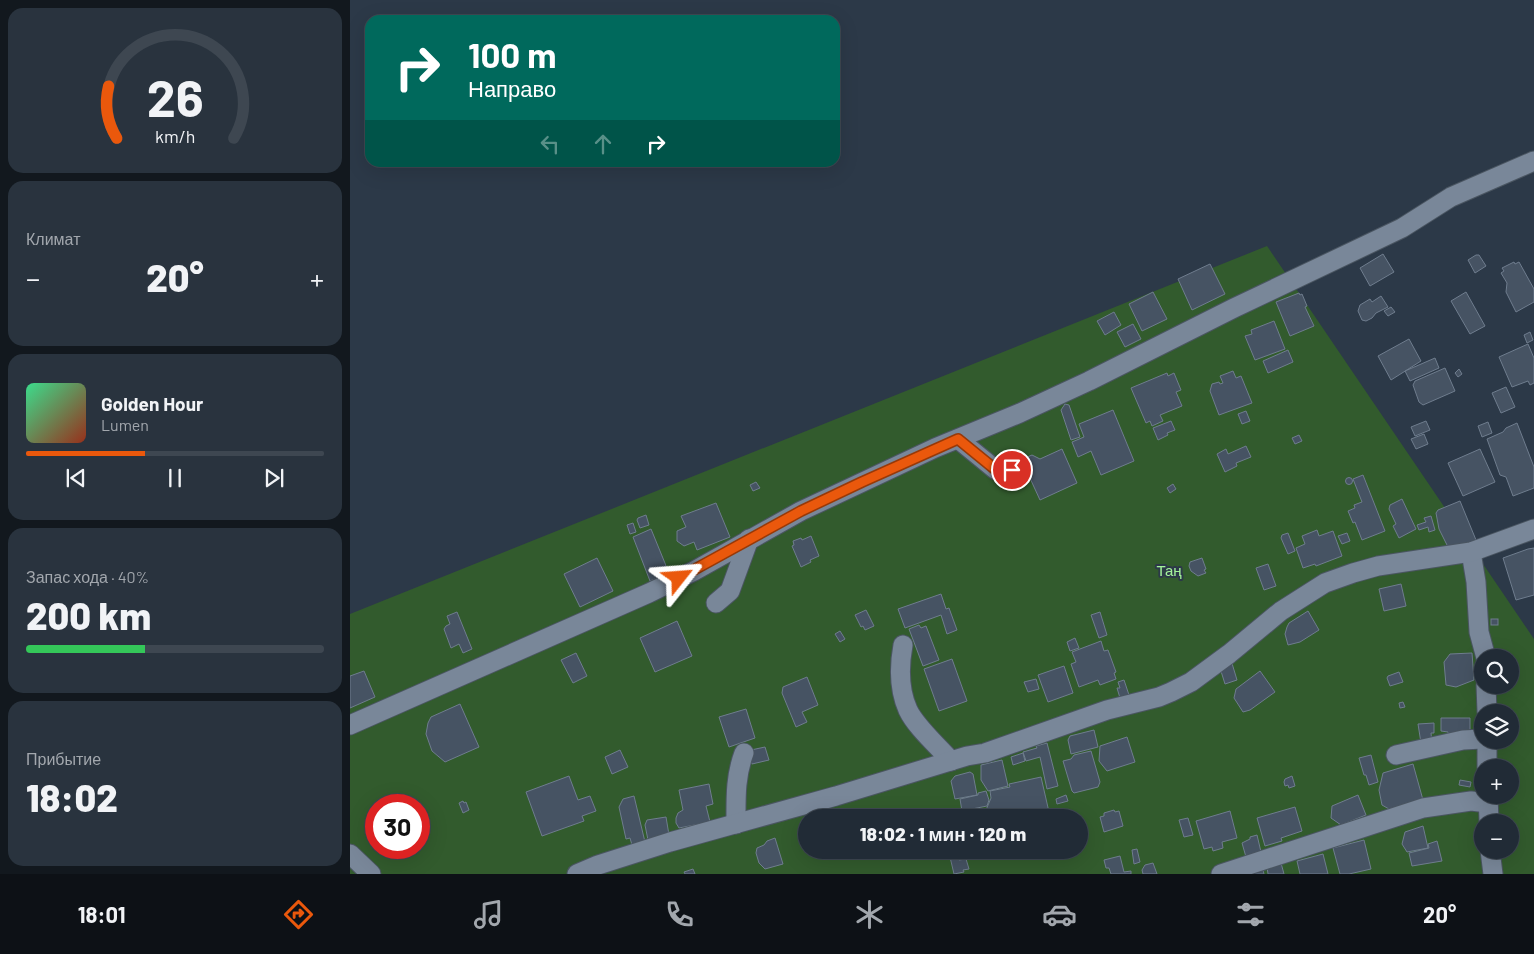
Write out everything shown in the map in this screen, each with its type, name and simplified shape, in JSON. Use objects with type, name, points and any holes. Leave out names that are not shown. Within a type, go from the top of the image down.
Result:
[{"type":"street","points":[[350,725],[648,593],[694,571],[801,511],[1089,381],[1234,308],[1402,228],[1458,194],[1534,161]]},
{"type":"street","points":[[958,439],[996,470],[1012,470]]},
{"type":"street","points":[[587,873],[598,866],[661,845],[951,761],[985,753],[1107,710],[1171,692],[1191,682],[1281,612],[1325,583],[1378,566],[1471,552],[1534,529]]},
{"type":"street","points":[[716,603],[730,590],[749,539]]},
{"type":"street","points":[[1471,552],[1476,582],[1479,632],[1484,649]]},
{"type":"street","points":[[903,645],[900,661],[900,679],[908,711],[951,761]]},
{"type":"street","points":[[1396,754],[1474,739]]},
{"type":"street","points":[[736,824],[736,787],[739,766],[744,753]]},
{"type":"street","points":[[1221,874],[1423,808],[1474,801]]},
{"type":"street","points":[[350,854],[371,874]]},
{"type":"street","points":[[1491,859],[1493,874]]},
{"type":"green space","name":"Таң","points":[[1267,246],[1534,639],[1534,874],[350,874],[350,614]]},
{"type":"building","points":[[1383,254],[1394,272],[1370,286],[1360,268]]},
{"type":"building","points":[[1479,255],[1486,266],[1475,273],[1468,260]]},
{"type":"building","points":[[1514,262],[1515,264],[1519,262],[1534,289],[1534,302],[1516,312],[1506,292],[1507,283],[1501,273],[1504,271],[1502,268]]},
{"type":"building","points":[[1210,264],[1225,294],[1192,310],[1178,279]]},
{"type":"building","points":[[1153,292],[1167,319],[1142,331],[1129,304]]},
{"type":"building","points":[[1466,292],[1485,326],[1470,334],[1451,301]]},
{"type":"building","points":[[1299,293],[1300,295],[1302,294],[1307,306],[1305,307],[1314,326],[1290,336],[1276,302]]},
{"type":"building","points":[[1381,296],[1388,307],[1366,321],[1362,320],[1358,311],[1360,305],[1370,299],[1372,302]]},
{"type":"building","points":[[1391,307],[1395,312],[1388,316],[1384,311]]},
{"type":"building","points":[[1114,312],[1121,325],[1105,335],[1097,321]]},
{"type":"building","points":[[1274,321],[1285,349],[1255,360],[1245,336],[1252,334],[1251,330]]},
{"type":"building","points":[[1133,324],[1141,339],[1125,347],[1117,332]]},
{"type":"building","points":[[1530,332],[1533,340],[1527,343],[1524,335]]},
{"type":"building","points":[[1409,339],[1421,361],[1391,380],[1378,356]]},
{"type":"building","points":[[1528,344],[1534,358],[1534,383],[1530,385],[1528,381],[1512,387],[1499,357]]},
{"type":"building","points":[[1288,350],[1293,362],[1268,373],[1263,361]]},
{"type":"building","points":[[1435,358],[1439,368],[1410,381],[1405,371]]},
{"type":"building","points":[[1445,368],[1455,391],[1423,405],[1419,402],[1413,385],[1415,381]]},
{"type":"building","points":[[1459,369],[1462,374],[1458,377],[1455,373]]},
{"type":"building","points":[[1233,371],[1236,378],[1241,376],[1252,403],[1219,415],[1210,391],[1212,384],[1223,383],[1220,376]]},
{"type":"building","points":[[1167,373],[1168,376],[1174,373],[1181,390],[1176,392],[1182,406],[1160,415],[1163,421],[1152,426],[1150,421],[1146,423],[1131,388]]},
{"type":"building","points":[[1506,387],[1515,407],[1501,413],[1492,393]]},
{"type":"building","points":[[1065,404],[1069,405],[1080,437],[1071,440],[1061,410]]},
{"type":"building","points":[[1113,410],[1134,461],[1101,475],[1091,451],[1078,457],[1072,442],[1084,437],[1079,424]]},
{"type":"building","points":[[1246,411],[1250,421],[1242,424],[1238,414]]},
{"type":"building","points":[[1171,421],[1175,430],[1158,440],[1153,428]]},
{"type":"building","points":[[1426,421],[1430,430],[1415,436],[1411,427]]},
{"type":"building","points":[[1488,422],[1492,433],[1482,437],[1478,426]]},
{"type":"building","points":[[1517,423],[1534,467],[1534,488],[1513,496],[1506,477],[1500,475],[1487,439]]},
{"type":"building","points":[[1424,434],[1428,444],[1416,449],[1411,439]]},
{"type":"building","points":[[1299,435],[1302,441],[1295,444],[1292,438]]},
{"type":"building","points":[[1246,446],[1251,457],[1236,463],[1237,466],[1225,472],[1217,454],[1226,449],[1228,454]]},
{"type":"building","points":[[1062,449],[1077,483],[1040,500],[1023,463],[1025,458],[1032,455],[1040,459]]},
{"type":"building","points":[[1480,449],[1495,482],[1463,496],[1448,463]]},
{"type":"building","points":[[1363,475],[1385,531],[1362,540],[1355,522],[1353,523],[1348,511],[1355,508],[1354,505],[1362,502],[1353,479]]},
{"type":"building","points":[[1349,477],[1353,481],[1349,485],[1345,481]]},
{"type":"building","points":[[756,482],[760,488],[753,491],[750,485]]},
{"type":"building","points":[[1173,484],[1176,489],[1170,493],[1167,488]]},
{"type":"building","points":[[1402,499],[1416,529],[1399,538],[1393,526],[1396,524],[1389,509],[1390,505]]},
{"type":"building","points":[[1460,501],[1476,540],[1452,550],[1447,545],[1439,529],[1436,513],[1438,510]]},
{"type":"building","points":[[716,503],[730,537],[697,550],[694,542],[684,546],[677,541],[677,531],[686,527],[681,516]]},
{"type":"building","points":[[646,515],[649,525],[640,528],[637,520]]},
{"type":"building","points":[[1431,516],[1435,530],[1429,532],[1428,527],[1419,530],[1417,525],[1426,522],[1424,518]]},
{"type":"building","points":[[633,523],[636,532],[630,534],[627,525]]},
{"type":"building","points":[[651,529],[669,573],[650,581],[633,537]]},
{"type":"building","points":[[1317,530],[1319,536],[1333,531],[1342,556],[1316,566],[1315,564],[1303,568],[1296,548],[1305,544],[1302,536]]},
{"type":"building","points":[[1288,533],[1295,551],[1288,554],[1281,538],[1282,535]]},
{"type":"building","points":[[1347,533],[1350,541],[1342,544],[1338,536]]},
{"type":"building","points":[[811,536],[819,556],[801,567],[792,546],[794,545],[793,541]]},
{"type":"building","points":[[1534,548],[1534,595],[1516,600],[1503,558]]},
{"type":"building","points":[[597,558],[613,591],[580,607],[564,574]]},
{"type":"building","points":[[1202,558],[1206,573],[1198,576],[1191,571],[1189,566],[1190,562]]},
{"type":"building","points":[[1268,564],[1276,586],[1264,590],[1256,568]]},
{"type":"building","points":[[1401,584],[1406,606],[1384,611],[1379,589]]},
{"type":"building","points":[[941,594],[946,609],[949,608],[957,630],[947,634],[941,615],[905,628],[898,609]]},
{"type":"building","points":[[866,610],[874,626],[865,630],[863,626],[861,627],[855,615]]},
{"type":"building","points":[[1308,611],[1319,630],[1300,642],[1288,645],[1285,634],[1289,623]]},
{"type":"building","points":[[457,612],[472,649],[463,653],[459,644],[451,648],[444,629],[450,624],[447,616]]},
{"type":"building","points":[[1100,612],[1107,635],[1099,638],[1091,615]]},
{"type":"building","points":[[1491,619],[1498,619],[1498,625],[1491,625]]},
{"type":"building","points":[[677,621],[692,656],[655,672],[640,638]]},
{"type":"building","points":[[919,625],[921,628],[926,626],[939,660],[923,666],[909,629]]},
{"type":"building","points":[[840,631],[845,639],[840,642],[835,634]]},
{"type":"building","points":[[1075,638],[1079,648],[1070,651],[1067,642]]},
{"type":"building","points":[[1101,641],[1104,651],[1108,650],[1116,672],[1114,673],[1116,679],[1100,685],[1098,680],[1079,687],[1071,664],[1076,662],[1072,652]]},
{"type":"building","points":[[576,653],[587,676],[573,683],[561,660]]},
{"type":"building","points":[[1472,653],[1474,680],[1456,687],[1446,685],[1444,662],[1450,654]]},
{"type":"building","points":[[952,659],[967,701],[939,711],[924,669]]},
{"type":"building","points":[[1231,660],[1237,680],[1225,684],[1220,668]]},
{"type":"building","points":[[1064,666],[1073,693],[1048,702],[1038,675]]},
{"type":"building","points":[[364,671],[375,697],[350,708],[350,676]]},
{"type":"building","points":[[1260,671],[1275,692],[1250,710],[1243,712],[1234,698],[1236,689]]},
{"type":"building","points":[[1399,672],[1403,682],[1390,686],[1388,676]]},
{"type":"building","points":[[807,677],[818,705],[802,712],[807,722],[796,727],[782,693],[783,687]]},
{"type":"building","points":[[1036,679],[1039,689],[1028,692],[1024,682]]},
{"type":"building","points":[[1124,680],[1129,695],[1120,698],[1117,688],[1120,688],[1118,682]]},
{"type":"building","points":[[1403,702],[1405,707],[1400,708],[1399,703]]},
{"type":"building","points":[[460,704],[479,747],[445,762],[432,751],[426,734],[428,723],[431,717]]},
{"type":"building","points":[[746,709],[755,738],[729,747],[719,717]]},
{"type":"building","points":[[1441,718],[1470,718],[1470,735],[1448,736],[1448,732],[1441,731]]},
{"type":"building","points":[[1434,723],[1434,733],[1431,733],[1432,743],[1421,743],[1418,724]]},
{"type":"building","points":[[1094,730],[1098,747],[1071,754],[1068,740],[1070,736]]},
{"type":"building","points":[[1127,737],[1135,762],[1107,771],[1099,761],[1100,746]]},
{"type":"building","points":[[1047,743],[1058,786],[1047,789],[1040,757],[1026,761],[1023,752]]},
{"type":"building","points":[[765,747],[769,760],[752,764],[749,753],[751,750]]},
{"type":"building","points":[[620,750],[628,767],[612,774],[605,757]]},
{"type":"building","points":[[1091,751],[1100,782],[1098,787],[1074,793],[1063,761],[1071,759],[1074,755]]},
{"type":"building","points":[[1023,753],[1025,761],[1013,765],[1011,757]]},
{"type":"building","points":[[1371,755],[1378,782],[1369,785],[1359,758]]},
{"type":"building","points":[[1002,760],[1008,786],[988,791],[981,780],[981,765]]},
{"type":"building","points":[[1413,764],[1423,800],[1389,809],[1382,805],[1379,790],[1383,773]]},
{"type":"building","points":[[970,772],[973,774],[977,795],[955,799],[951,781],[955,776]]},
{"type":"building","points":[[569,776],[578,800],[590,796],[596,811],[582,816],[584,821],[542,836],[526,792]]},
{"type":"building","points":[[1292,776],[1295,786],[1289,788],[1288,785],[1285,786],[1284,782],[1285,779]]},
{"type":"building","points":[[1041,777],[1048,809],[986,809],[991,798],[990,791],[1010,787],[1009,784]]},
{"type":"building","points":[[1460,780],[1471,782],[1470,787],[1459,785]]},
{"type":"building","points":[[709,784],[713,804],[706,806],[710,822],[679,828],[676,818],[678,813],[683,810],[679,790]]},
{"type":"building","points":[[986,791],[989,800],[987,806],[962,809],[960,799],[978,795],[978,793]]},
{"type":"building","points":[[1066,795],[1068,801],[1057,804],[1056,799]]},
{"type":"building","points":[[1358,795],[1366,815],[1341,825],[1331,818],[1332,806]]},
{"type":"building","points":[[634,796],[645,842],[632,845],[630,838],[626,839],[619,807],[623,799]]},
{"type":"building","points":[[463,801],[464,803],[466,802],[469,810],[463,813],[459,803]]},
{"type":"building","points":[[1295,807],[1302,831],[1281,838],[1282,841],[1265,846],[1257,818]]},
{"type":"building","points":[[1114,810],[1115,812],[1119,811],[1123,826],[1104,832],[1100,817],[1104,816],[1104,813]]},
{"type":"building","points":[[1230,811],[1237,838],[1222,842],[1223,848],[1213,851],[1212,847],[1204,849],[1196,821]]},
{"type":"building","points":[[666,817],[669,835],[648,840],[645,825],[647,820]]},
{"type":"building","points":[[1188,818],[1193,835],[1184,837],[1179,820]]},
{"type":"building","points":[[1423,826],[1428,848],[1407,852],[1402,844],[1405,832]]},
{"type":"building","points":[[1257,835],[1261,852],[1246,857],[1242,843],[1250,839],[1250,837]]},
{"type":"building","points":[[775,838],[783,864],[765,869],[759,863],[756,853],[757,848]]},
{"type":"building","points":[[1364,840],[1371,869],[1340,874],[1333,848]]},
{"type":"building","points":[[1437,841],[1442,861],[1412,866],[1409,853],[1429,848],[1428,844]]},
{"type":"building","points":[[1137,849],[1140,862],[1134,864],[1132,850]]},
{"type":"building","points":[[1323,854],[1328,874],[1300,874],[1297,861]]},
{"type":"building","points":[[1120,856],[1124,872],[1131,871],[1131,874],[1111,874],[1109,868],[1106,868],[1104,860]]},
{"type":"building","points":[[950,859],[966,859],[969,869],[954,874]]},
{"type":"building","points":[[1153,863],[1157,874],[1143,874],[1142,870],[1145,865]]},
{"type":"building","points":[[1281,863],[1284,874],[1268,874],[1267,867]]},
{"type":"building","points":[[693,869],[695,874],[685,874],[684,872]]},
{"type":"building","points":[[1263,870],[1264,874],[1248,874]]},
{"type":"route","points":[[679,578],[801,511],[958,439],[996,470],[1012,470]]}]
